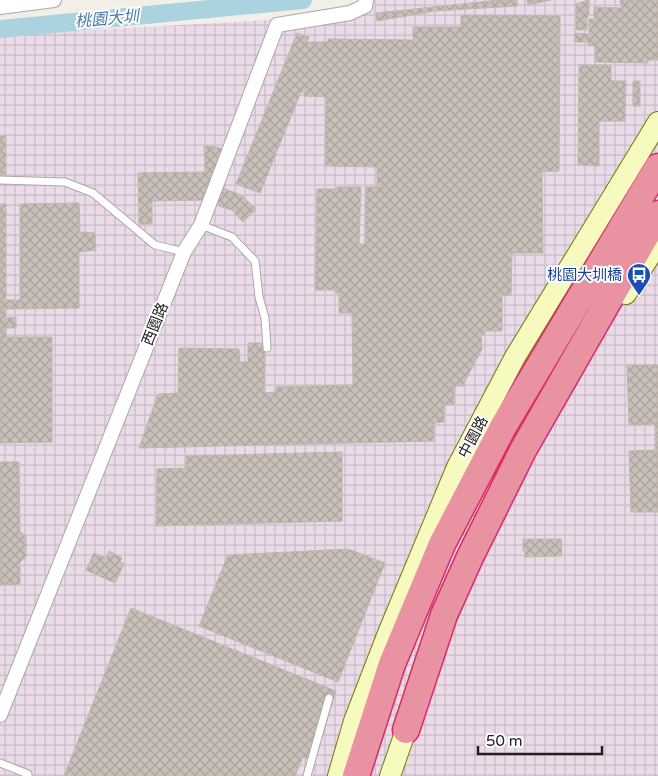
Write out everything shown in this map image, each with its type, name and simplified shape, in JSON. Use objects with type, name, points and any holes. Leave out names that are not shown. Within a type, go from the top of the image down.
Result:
[{"type":"highway","points":[[356,776],[392,664],[442,544],[503,427],[658,166]]},
{"type":"highway","points":[[406,730],[444,615],[470,557],[523,450],[658,214]]},
{"type":"main road","name":"中園路","points":[[338,776],[354,721],[388,633],[457,467],[515,357],[658,122]]},
{"type":"main road","points":[[390,776],[406,730],[511,498],[582,365],[658,243]]},
{"type":"street","points":[[0,7],[54,0]]},
{"type":"street","name":"西園路","points":[[0,715],[184,252],[201,225],[277,25],[350,13],[366,3]]},
{"type":"lane","points":[[0,180],[65,182],[93,193],[155,245],[184,252]]},
{"type":"lane","points":[[201,225],[232,237],[255,261],[267,348]]},
{"type":"lane","points":[[307,776],[329,698]]},
{"type":"lane","points":[[0,763],[28,774],[28,776]]},
{"type":"shaded area","points":[[375,0],[658,0],[658,776],[0,776],[0,35],[303,18]]},
{"type":"building","points":[[499,0],[517,0],[517,6],[435,11],[377,21],[376,13]]},
{"type":"building","points":[[527,0],[551,0],[528,5]]},
{"type":"building","points":[[589,0],[587,30],[576,30],[576,4]]},
{"type":"building","points":[[620,0],[658,0],[658,60],[648,60],[648,63],[595,62],[595,46],[588,46],[588,42],[574,42],[575,33],[589,34],[589,19],[594,19],[594,7],[622,8]]},
{"type":"building","points":[[461,15],[560,16],[559,171],[542,172],[543,253],[512,253],[511,295],[502,295],[502,331],[484,331],[484,335],[481,335],[482,349],[464,386],[454,386],[454,404],[444,405],[444,422],[434,423],[434,441],[139,448],[158,394],[178,393],[179,348],[239,349],[240,362],[248,362],[248,343],[265,343],[264,393],[276,392],[276,387],[353,385],[352,313],[339,313],[339,293],[336,293],[336,290],[315,290],[317,189],[361,187],[359,244],[365,244],[366,187],[377,187],[377,167],[325,166],[326,97],[304,96],[304,92],[301,92],[260,193],[236,184],[297,33],[309,37],[307,42],[328,42],[328,39],[413,40],[413,27],[461,27]]},
{"type":"building","points":[[579,65],[611,65],[611,81],[626,81],[625,121],[599,121],[599,166],[578,165]]},
{"type":"building","points":[[633,81],[640,81],[640,106],[633,106]]},
{"type":"building","points":[[0,136],[6,136],[6,174],[0,174]]},
{"type":"building","points":[[204,146],[230,151],[209,200],[152,201],[152,224],[139,224],[138,173],[205,172]]},
{"type":"building","points":[[222,188],[241,195],[256,209],[243,222],[232,210],[219,206],[217,202]]},
{"type":"building","points":[[79,203],[80,232],[95,233],[96,250],[79,252],[79,308],[6,309],[6,318],[16,317],[16,328],[6,328],[6,337],[52,337],[52,442],[0,443],[0,204],[6,204],[6,300],[20,300],[20,204]]},
{"type":"building","points":[[627,365],[658,365],[658,512],[631,512],[629,451],[656,450],[655,424],[629,425]]},
{"type":"building","points":[[342,452],[342,521],[156,526],[157,469],[186,468],[186,456]]},
{"type":"building","points":[[0,462],[19,462],[20,532],[26,536],[26,557],[20,562],[20,584],[0,585]]},
{"type":"building","points":[[523,539],[561,539],[562,556],[525,557]]},
{"type":"building","points":[[348,549],[385,563],[338,682],[199,626],[228,555]]},
{"type":"building","points":[[109,551],[122,558],[120,562],[124,564],[115,583],[86,570],[94,553],[106,558]]},
{"type":"building","points":[[131,608],[336,691],[314,762],[303,757],[295,776],[64,776]]},
{"type":"waterway","name":"桃園大圳","points":[[0,29],[303,0]]},
{"type":"place","name":"桃園大圳橋","points":[[639,296]]}]
